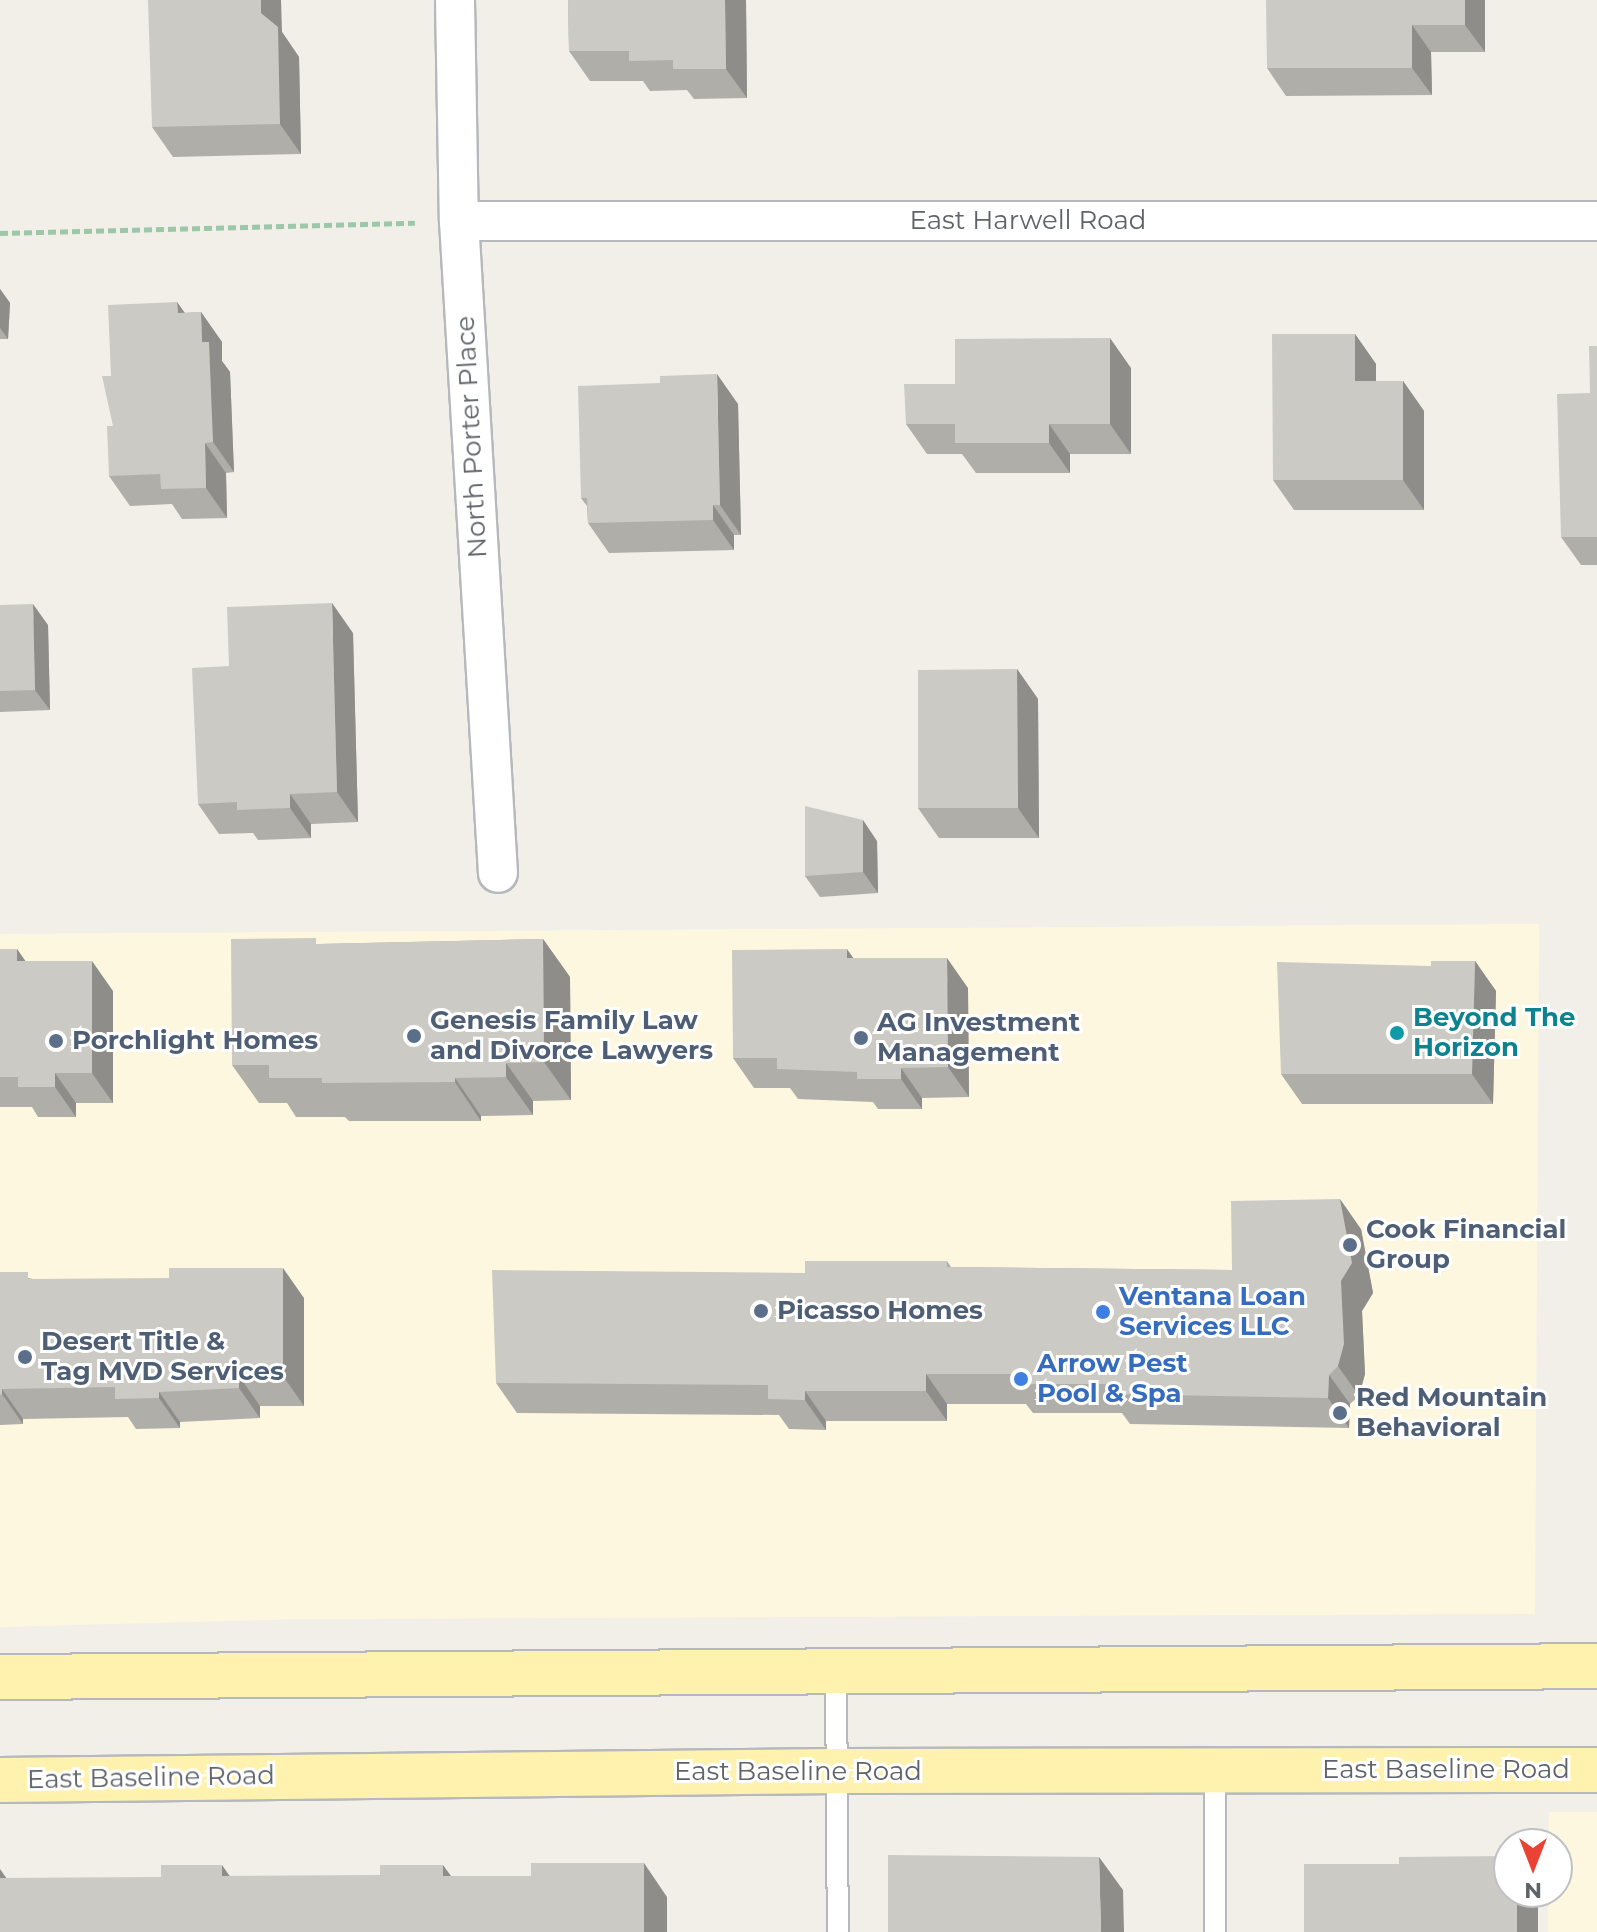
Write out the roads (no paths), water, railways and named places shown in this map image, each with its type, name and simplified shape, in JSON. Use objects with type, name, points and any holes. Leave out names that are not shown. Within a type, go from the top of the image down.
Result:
[{"type":"main road","points":[[0,1677],[1597,1666]]},
{"type":"main road","name":"East Baseline Road","points":[[0,1780],[837,1771],[1597,1770]]},
{"type":"street","name":"North Porter Place","points":[[455,0],[459,221],[498,873]]},
{"type":"street","name":"East Harwell Road","points":[[459,221],[1597,221]]},
{"type":"lane","points":[[836,1671],[838,1932]]},
{"type":"lane","points":[[1215,1771],[1215,1932]]},
{"type":"place","name":"Beyond The Horizon","points":[[1397,1033]]},
{"type":"place","name":"Genesis Family Law and Divorce Lawyers","points":[[414,1036]]},
{"type":"place","name":"AG Investment Management","points":[[861,1038]]},
{"type":"place","name":"Porchlight Homes","points":[[56,1041]]},
{"type":"place","name":"Cook Financial Group","points":[[1350,1245]]},
{"type":"place","name":"Picasso Homes","points":[[761,1311]]},
{"type":"place","name":"Ventana Loan Services LLC","points":[[1103,1312]]},
{"type":"place","name":"Desert Title & Tag MVD Services","points":[[25,1357]]},
{"type":"place","name":"Arrow Pest Pool & Spa","points":[[1021,1379]]},
{"type":"place","name":"Red Mountain Behavioral","points":[[1340,1413]]}]
